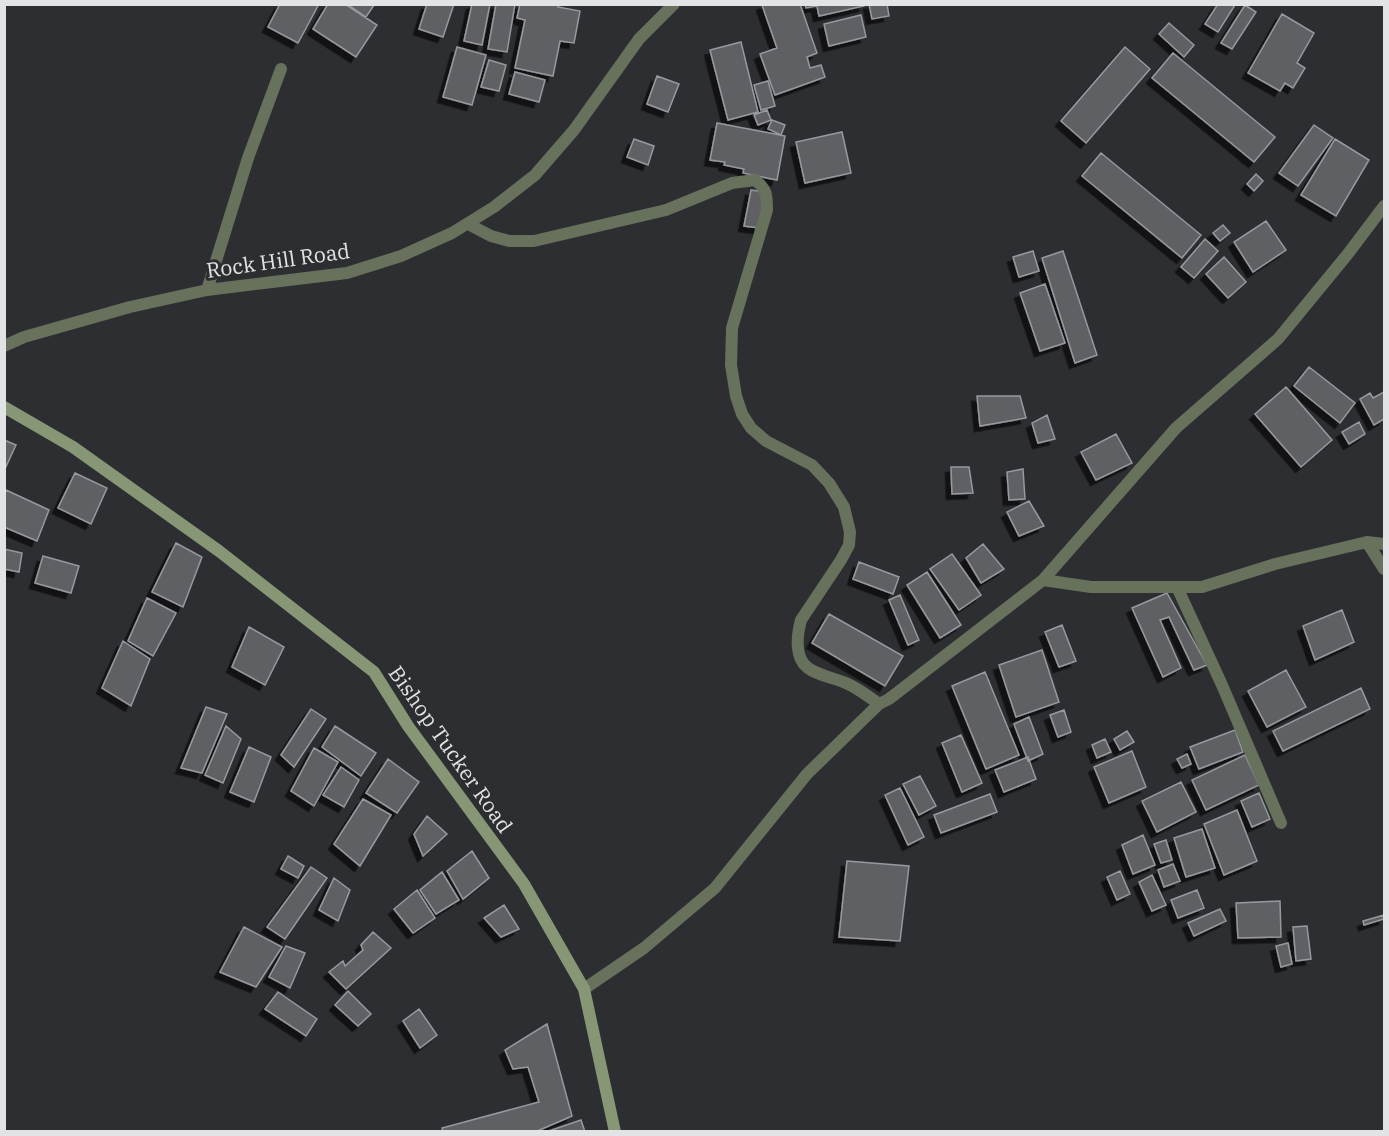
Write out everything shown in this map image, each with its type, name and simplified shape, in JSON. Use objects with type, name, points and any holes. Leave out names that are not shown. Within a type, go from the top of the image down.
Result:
[{"type":"main road","name":"Bishop Tucker Road","points":[[4,407],[73,447],[219,550],[374,672],[408,726],[524,884],[584,989],[615,1131]]},
{"type":"street","name":"Rock Hill Road","points":[[4,346],[24,337],[130,307],[207,290],[347,273],[401,256],[468,224],[494,207],[534,174],[574,130],[639,39],[674,4]]},
{"type":"street","points":[[207,290],[248,158],[281,69]]},
{"type":"street","points":[[468,224],[492,236],[509,241],[534,241],[666,210],[732,183],[755,180],[764,187],[767,195],[767,210],[732,328],[730,365],[736,396],[742,414],[752,428],[766,441],[812,465],[829,483],[844,507],[850,532],[849,544],[842,560],[801,620],[798,649],[802,662],[808,668],[849,684],[879,704]]},
{"type":"street","points":[[584,989],[644,948],[716,888],[807,774],[879,704],[889,699],[1043,580],[1176,428],[1278,339],[1384,206]]},
{"type":"street","points":[[1043,580],[1091,588],[1202,587],[1275,564],[1367,542],[1384,544]]},
{"type":"street","points":[[1367,542],[1384,569]]},
{"type":"street","points":[[1177,587],[1281,823]]},
{"type":"building","points":[[280,4],[319,4],[298,43],[268,27]]},
{"type":"building","points":[[328,4],[345,4],[377,25],[356,57],[313,29]]},
{"type":"building","points":[[347,4],[373,4],[374,5],[366,17]]},
{"type":"building","points":[[427,4],[454,4],[443,37],[419,29]]},
{"type":"building","points":[[472,4],[490,4],[482,45],[464,41]]},
{"type":"building","points":[[496,4],[515,4],[507,52],[488,49]]},
{"type":"building","points":[[520,4],[559,4],[558,7],[580,11],[574,43],[560,41],[553,76],[515,68],[525,20],[517,18]]},
{"type":"building","points":[[800,4],[817,53],[807,57],[810,68],[821,65],[825,77],[775,95],[760,54],[777,48],[762,5]]},
{"type":"building","points":[[805,4],[864,4],[864,6],[819,16],[817,6],[806,8]]},
{"type":"building","points":[[869,4],[887,4],[889,16],[872,19]]},
{"type":"building","points":[[1218,4],[1235,5],[1218,32],[1205,24]]},
{"type":"building","points":[[1245,5],[1256,12],[1232,49],[1221,43]]},
{"type":"building","points":[[1282,14],[1314,33],[1297,63],[1305,68],[1293,88],[1285,83],[1280,91],[1248,73]]},
{"type":"building","points":[[861,15],[866,37],[829,46],[824,24]]},
{"type":"building","points":[[1169,23],[1194,45],[1184,57],[1159,34]]},
{"type":"building","points":[[741,42],[758,112],[728,120],[710,50]]},
{"type":"building","points":[[457,47],[486,55],[472,105],[443,97]]},
{"type":"building","points":[[1125,47],[1150,69],[1086,143],[1061,121]]},
{"type":"building","points":[[1173,53],[1275,137],[1254,162],[1152,78]]},
{"type":"building","points":[[489,60],[506,65],[499,91],[481,87]]},
{"type":"building","points":[[515,72],[545,80],[539,102],[509,94]]},
{"type":"building","points":[[657,76],[679,84],[668,112],[647,104]]},
{"type":"building","points":[[768,81],[775,106],[761,110],[754,85]]},
{"type":"building","points":[[767,110],[771,120],[758,125],[754,115]]},
{"type":"building","points":[[772,120],[785,125],[781,135],[768,129]]},
{"type":"building","points":[[717,123],[785,136],[777,180],[743,173],[744,169],[724,165],[725,162],[710,160]]},
{"type":"building","points":[[1314,125],[1333,138],[1298,186],[1279,173]]},
{"type":"building","points":[[842,132],[851,173],[805,183],[796,142]]},
{"type":"building","points":[[634,139],[654,146],[648,165],[627,157]]},
{"type":"building","points":[[1335,139],[1369,160],[1336,216],[1301,195]]},
{"type":"building","points":[[1101,153],[1201,235],[1182,258],[1082,176]]},
{"type":"building","points":[[1256,174],[1263,181],[1254,191],[1247,184]]},
{"type":"building","points":[[751,190],[765,192],[759,228],[744,226]]},
{"type":"building","points":[[1266,221],[1286,250],[1253,272],[1234,242]]},
{"type":"building","points":[[1223,225],[1230,233],[1220,241],[1213,233]]},
{"type":"building","points":[[1205,239],[1218,251],[1194,278],[1181,267]]},
{"type":"building","points":[[1033,251],[1039,271],[1019,277],[1013,257]]},
{"type":"building","points":[[1063,251],[1097,355],[1075,363],[1042,258]]},
{"type":"building","points":[[1224,257],[1246,282],[1228,298],[1206,274]]},
{"type":"building","points":[[1045,284],[1065,343],[1040,351],[1020,293]]},
{"type":"building","points":[[1309,367],[1355,403],[1340,423],[1294,386]]},
{"type":"building","points":[[1286,387],[1332,440],[1301,467],[1255,414]]},
{"type":"building","points":[[1384,392],[1384,419],[1374,425],[1360,399],[1370,393],[1373,398]]},
{"type":"building","points":[[977,396],[1020,396],[1026,418],[980,426]]},
{"type":"building","points":[[1047,415],[1055,439],[1038,443],[1032,423]]},
{"type":"building","points":[[1359,422],[1365,434],[1349,444],[1342,432]]},
{"type":"building","points":[[1116,434],[1132,463],[1096,480],[1081,452]]},
{"type":"building","points":[[4,440],[16,445],[4,471]]},
{"type":"building","points":[[951,467],[969,467],[973,493],[952,494]]},
{"type":"building","points":[[1023,469],[1025,499],[1009,500],[1007,472]]},
{"type":"building","points":[[75,473],[107,488],[91,524],[58,508]]},
{"type":"building","points":[[6,490],[49,510],[37,541],[4,527]]},
{"type":"building","points":[[1029,501],[1044,526],[1019,536],[1007,512]]},
{"type":"building","points":[[176,543],[202,557],[183,607],[152,592]]},
{"type":"building","points":[[983,544],[1004,569],[981,583],[966,558]]},
{"type":"building","points":[[4,549],[22,553],[19,572],[4,569]]},
{"type":"building","points":[[952,554],[981,595],[959,610],[930,569]]},
{"type":"building","points":[[43,556],[79,566],[71,593],[35,583]]},
{"type":"building","points":[[859,562],[899,577],[893,594],[853,579]]},
{"type":"building","points":[[927,572],[961,625],[940,638],[907,585]]},
{"type":"building","points":[[1167,593],[1207,665],[1194,670],[1169,617],[1160,620],[1181,668],[1163,677],[1132,608]]},
{"type":"building","points":[[900,595],[919,640],[908,645],[889,600]]},
{"type":"building","points":[[147,598],[176,613],[153,656],[128,641]]},
{"type":"building","points":[[1342,610],[1354,642],[1315,660],[1303,626]]},
{"type":"building","points":[[829,614],[903,656],[885,686],[812,643]]},
{"type":"building","points":[[1062,625],[1076,661],[1059,667],[1045,632]]},
{"type":"building","points":[[249,627],[284,647],[265,685],[232,667]]},
{"type":"building","points":[[123,641],[150,659],[131,706],[102,688]]},
{"type":"building","points":[[1042,650],[1059,702],[1016,717],[999,665]]},
{"type":"building","points":[[1286,670],[1306,707],[1267,727],[1248,691]]},
{"type":"building","points":[[985,672],[1019,755],[986,769],[952,686]]},
{"type":"building","points":[[1361,688],[1370,709],[1283,751],[1273,731]]},
{"type":"building","points":[[206,707],[227,714],[202,773],[181,768]]},
{"type":"building","points":[[311,709],[326,719],[294,767],[281,755]]},
{"type":"building","points":[[1064,710],[1071,732],[1058,737],[1050,715]]},
{"type":"building","points":[[1029,717],[1043,754],[1028,761],[1014,724]]},
{"type":"building","points":[[226,726],[241,739],[223,783],[205,775]]},
{"type":"building","points":[[335,726],[376,753],[361,776],[322,747]]},
{"type":"building","points":[[1235,730],[1243,752],[1199,769],[1190,747]]},
{"type":"building","points":[[1127,731],[1134,742],[1120,750],[1114,739]]},
{"type":"building","points":[[961,735],[982,783],[962,792],[942,743]]},
{"type":"building","points":[[1105,739],[1111,752],[1097,758],[1092,745]]},
{"type":"building","points":[[249,747],[271,757],[254,802],[230,792]]},
{"type":"building","points":[[314,748],[338,762],[314,806],[291,791]]},
{"type":"building","points":[[1132,751],[1146,787],[1109,803],[1094,767]]},
{"type":"building","points":[[1187,754],[1191,764],[1182,768],[1177,759]]},
{"type":"building","points":[[1245,755],[1259,785],[1206,810],[1192,780]]},
{"type":"building","points":[[1028,757],[1036,779],[1004,792],[995,770]]},
{"type":"building","points":[[388,759],[419,782],[397,813],[366,793]]},
{"type":"building","points":[[341,767],[359,780],[344,807],[323,795]]},
{"type":"building","points":[[920,776],[936,806],[919,815],[903,784]]},
{"type":"building","points":[[1181,782],[1196,812],[1157,832],[1142,801]]},
{"type":"building","points":[[900,788],[924,837],[908,845],[885,795]]},
{"type":"building","points":[[1259,793],[1270,819],[1252,827],[1241,801]]},
{"type":"building","points":[[990,794],[997,812],[941,833],[934,815]]},
{"type":"building","points":[[363,799],[391,815],[360,866],[334,844]]},
{"type":"building","points":[[1237,810],[1257,861],[1224,875],[1204,824]]},
{"type":"building","points":[[427,816],[447,834],[423,856],[414,834]]},
{"type":"building","points":[[1202,829],[1215,868],[1186,877],[1174,838]]},
{"type":"building","points":[[1143,835],[1155,865],[1133,874],[1122,845]]},
{"type":"building","points":[[1166,840],[1172,860],[1161,863],[1154,844]]},
{"type":"building","points":[[472,851],[489,878],[463,899],[447,871]]},
{"type":"building","points":[[288,856],[304,866],[298,878],[281,869]]},
{"type":"building","points":[[847,861],[909,866],[900,941],[839,937]]},
{"type":"building","points":[[1173,864],[1180,881],[1164,887],[1158,870]]},
{"type":"building","points":[[311,867],[327,878],[285,939],[267,927]]},
{"type":"building","points":[[1120,871],[1130,894],[1117,900],[1107,877]]},
{"type":"building","points":[[442,872],[459,900],[436,914],[420,890]]},
{"type":"building","points":[[1152,875],[1166,905],[1152,911],[1139,882]]},
{"type":"building","points":[[334,878],[350,890],[338,921],[319,910]]},
{"type":"building","points":[[417,890],[435,918],[413,933],[394,909]]},
{"type":"building","points":[[1197,890],[1204,908],[1178,918],[1171,900]]},
{"type":"building","points":[[1280,901],[1281,937],[1238,938],[1236,903]]},
{"type":"building","points":[[504,905],[519,929],[501,937],[484,918]]},
{"type":"building","points":[[1220,909],[1226,921],[1194,936],[1188,923]]},
{"type":"building","points":[[1384,915],[1384,919],[1364,925],[1363,921]]},
{"type":"building","points":[[1307,926],[1311,959],[1296,961],[1293,927]]},
{"type":"building","points":[[244,927],[282,947],[256,987],[220,972]]},
{"type":"building","points":[[373,932],[391,948],[346,989],[329,972],[343,961],[345,966],[363,950],[361,945]]},
{"type":"building","points":[[1288,943],[1292,964],[1281,967],[1276,946]]},
{"type":"building","points":[[286,946],[305,953],[290,988],[269,977]]},
{"type":"building","points":[[348,991],[371,1014],[358,1026],[335,1005]]},
{"type":"building","points":[[278,992],[317,1019],[306,1036],[265,1009]]},
{"type":"building","points":[[419,1009],[437,1035],[420,1048],[403,1021]]},
{"type":"building","points":[[547,1024],[572,1116],[535,1132],[443,1132],[442,1128],[539,1102],[528,1067],[513,1069],[505,1050]]},
{"type":"building","points":[[581,1120],[585,1132],[546,1132]]}]
